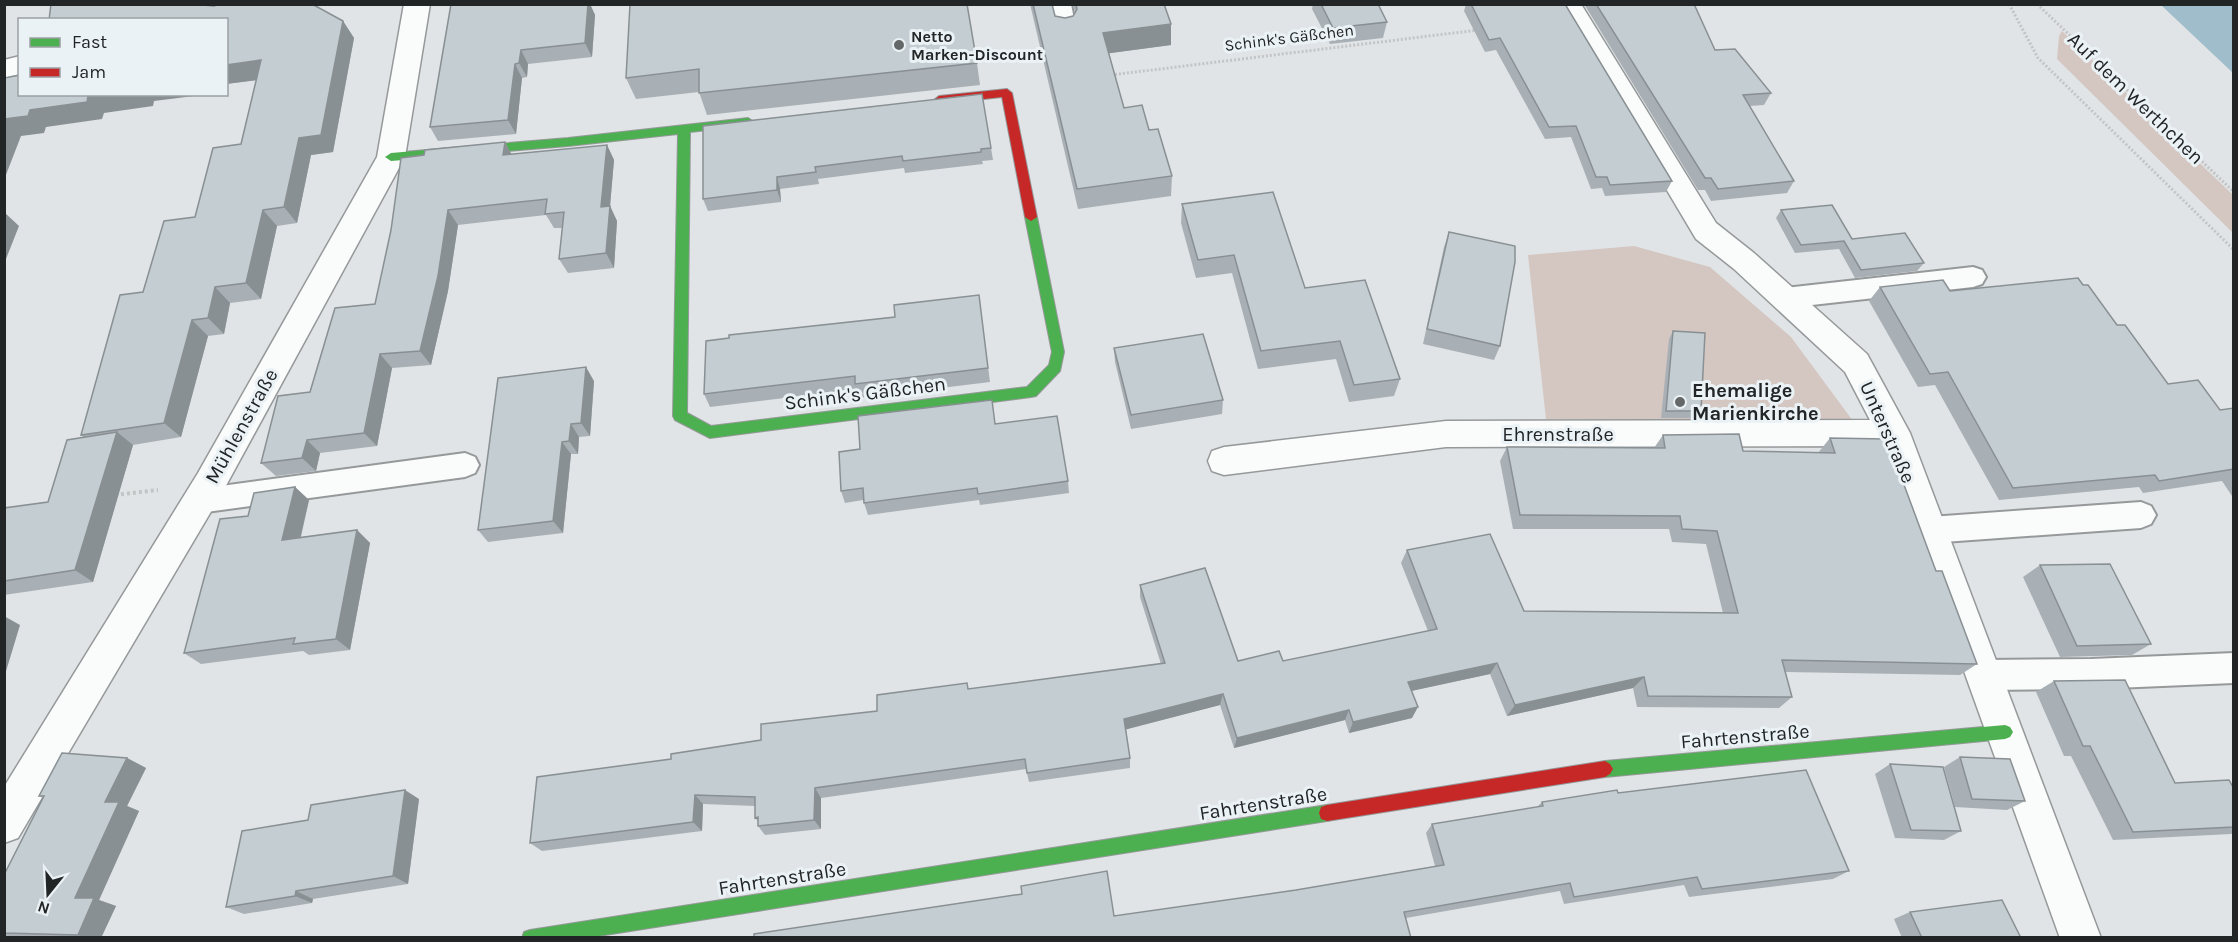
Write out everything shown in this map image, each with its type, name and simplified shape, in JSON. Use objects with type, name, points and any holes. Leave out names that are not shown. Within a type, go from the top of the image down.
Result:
[{"type":"street","name":"Mühlenstraße","points":[[4,824],[204,492],[391,157],[417,4]]},
{"type":"street","name":"Unterstraße","points":[[1568,4],[1706,231],[1744,261],[1856,363],[1894,434],[2081,938]]},
{"type":"street","name":"Schink's Gäßchen","points":[[684,129],[680,416],[710,432],[1031,392],[1055,367],[1058,352],[1007,93],[925,102]]},
{"type":"street","points":[[391,157],[568,142],[761,120]]},
{"type":"street","name":"Ehrenstraße","points":[[1224,461],[1446,434],[1894,434]]},
{"type":"street","name":"Fahrtenstraße","points":[[530,938],[1621,767],[2004,732]]},
{"type":"lane","points":[[1060,4],[1065,29]]},
{"type":"lane","points":[[1785,298],[1974,277]]},
{"type":"lane","points":[[204,492],[465,465]]},
{"type":"lane","points":[[1930,530],[2141,515]]},
{"type":"lane","points":[[1984,675],[2091,674],[2234,668]]},
{"type":"path","points":[[2009,4],[2038,58],[2234,250]]},
{"type":"path","name":"Auf dem Werthchen","points":[[2037,4],[2234,192]]},
{"type":"path","name":"Schink's Gäßchen","points":[[1101,76],[1486,29]]},
{"type":"path","points":[[107,496],[204,492]]},
{"type":"shaded area","points":[[2062,31],[2233,195],[2233,233],[2057,59],[2059,36]]},
{"type":"shaded area","points":[[1634,246],[1710,267],[1791,337],[1853,421],[1546,419],[1528,255]]},
{"type":"water","points":[[2161,5],[2233,5],[2233,73]]},
{"type":"building","points":[[51,4],[214,6],[220,4],[312,4],[343,21],[321,135],[299,138],[284,207],[263,210],[246,283],[215,287],[208,318],[192,320],[164,423],[81,435],[120,295],[143,292],[164,221],[195,217],[213,148],[241,144],[261,60],[228,65],[228,18],[49,18]]},
{"type":"building","points":[[451,4],[588,4],[585,43],[521,50],[519,63],[515,64],[508,120],[430,127]]},
{"type":"building","name":"Netto Marken-Discount","points":[[630,4],[967,4],[977,63],[699,93],[699,69],[626,78]]},
{"type":"building","points":[[1033,4],[1052,4],[1055,16],[1065,18],[1073,16],[1077,9],[1076,4],[1164,4],[1171,24],[1103,33],[1124,108],[1142,105],[1149,130],[1158,129],[1172,176],[1077,189]]},
{"type":"building","points":[[1321,4],[1378,4],[1387,22],[1333,28]]},
{"type":"building","points":[[1471,4],[1565,4],[1672,181],[1610,185],[1607,177],[1596,177],[1576,126],[1549,127],[1500,38],[1489,40]]},
{"type":"building","points":[[1596,4],[1694,4],[1715,50],[1735,49],[1771,93],[1743,95],[1794,181],[1718,189],[1711,178],[1705,178]]},
{"type":"building","points":[[18,75],[18,96],[88,96],[87,102],[30,110],[28,116],[4,119],[4,78]]},
{"type":"building","points":[[982,94],[991,148],[981,149],[981,152],[903,161],[902,156],[815,167],[816,172],[777,177],[777,190],[703,199],[703,126]]},
{"type":"building","points":[[505,142],[503,155],[607,145],[601,207],[610,206],[606,253],[559,259],[564,212],[545,214],[547,199],[448,210],[438,276],[420,351],[380,354],[364,433],[307,440],[302,458],[261,463],[278,396],[310,392],[335,308],[375,304],[391,230],[401,158],[424,155],[425,150]]},
{"type":"building","points":[[1273,192],[1305,288],[1365,280],[1400,379],[1354,385],[1340,341],[1261,351],[1234,255],[1198,260],[1182,204]]},
{"type":"building","points":[[1832,205],[1852,239],[1905,233],[1924,263],[1861,270],[1844,241],[1801,245],[1781,210]]},
{"type":"building","points":[[1449,232],[1515,246],[1515,262],[1500,346],[1427,329]]},
{"type":"building","points":[[2078,278],[2083,285],[2088,285],[2117,325],[2125,325],[2168,384],[2198,380],[2220,410],[2234,408],[2234,469],[2159,481],[2155,475],[2013,488],[1948,372],[1930,374],[1880,287],[1943,280],[1950,291]]},
{"type":"building","points":[[979,295],[988,368],[855,384],[855,376],[704,394],[706,341],[729,338],[729,335],[895,317],[894,305]]},
{"type":"building","points":[[1673,331],[1705,333],[1701,411],[1666,411]]},
{"type":"building","points":[[1203,334],[1223,400],[1131,415],[1114,348]]},
{"type":"building","points":[[586,367],[581,423],[571,424],[569,441],[562,442],[553,521],[478,530],[498,378]]},
{"type":"building","points":[[992,400],[995,424],[1057,416],[1068,481],[978,494],[977,488],[864,503],[863,488],[841,491],[839,452],[860,449],[858,416]]},
{"type":"building","points":[[117,432],[75,570],[4,581],[4,508],[48,502],[67,440]]},
{"type":"building","points":[[1739,434],[1743,451],[1835,453],[1830,438],[1887,439],[1936,571],[1942,571],[1977,664],[1782,660],[1792,697],[1648,696],[1644,677],[1515,705],[1497,663],[1408,682],[1418,707],[1353,722],[1349,710],[1237,738],[1223,694],[1124,719],[1130,758],[1027,773],[1025,759],[815,788],[814,820],[758,826],[758,817],[755,818],[755,797],[695,795],[693,822],[530,843],[537,777],[671,759],[671,754],[761,740],[761,724],[877,711],[877,695],[967,683],[968,689],[1165,663],[1140,585],[1205,568],[1238,661],[1279,651],[1283,661],[1437,629],[1407,550],[1490,534],[1524,611],[1738,613],[1717,531],[1682,529],[1680,516],[1520,515],[1507,447],[1665,448],[1663,435]]},
{"type":"building","points":[[295,487],[282,540],[357,530],[336,639],[293,644],[295,638],[184,653],[220,519],[248,516],[254,493]]},
{"type":"building","points":[[2110,564],[2151,644],[2077,646],[2040,565]]},
{"type":"building","points":[[2125,680],[2175,783],[2229,780],[2234,789],[2234,827],[2133,832],[2090,746],[2083,746],[2054,681]]},
{"type":"building","points":[[62,753],[127,758],[105,802],[119,802],[75,898],[94,898],[78,935],[4,933],[4,875],[44,796],[39,796]]},
{"type":"building","points":[[1960,757],[2010,759],[2025,801],[1972,799]]},
{"type":"building","points":[[1890,764],[1943,767],[1961,831],[1911,830]]},
{"type":"building","points":[[1806,770],[1849,871],[1702,889],[1697,877],[1574,897],[1570,883],[1404,912],[1411,938],[754,938],[754,934],[1022,894],[1021,886],[1107,871],[1114,916],[1296,890],[1444,865],[1432,824],[1543,806],[1542,802],[1617,790],[1618,793]]},
{"type":"building","points":[[405,790],[393,876],[296,891],[295,896],[226,907],[242,831],[308,820],[311,805]]},
{"type":"building","points":[[2002,900],[2021,938],[1922,938],[1910,912]]},
{"type":"traffic: fast","points":[[391,157],[568,142],[748,122]]},
{"type":"traffic: fast","points":[[684,129],[680,416],[710,432],[1031,392],[1055,367],[1058,352],[1031,217]]},
{"type":"traffic: fast","points":[[1605,769],[2005,732]]},
{"type":"traffic: fast","points":[[530,938],[1327,813]]},
{"type":"traffic: jam","points":[[939,100],[1007,93],[1031,217]]},
{"type":"traffic: jam","points":[[1327,813],[1605,769]]},
{"type":"place","name":"Netto Marken-Discount","points":[[899,45]]},
{"type":"place","name":"Ehemalige Marienkirche","points":[[1680,402]]}]
